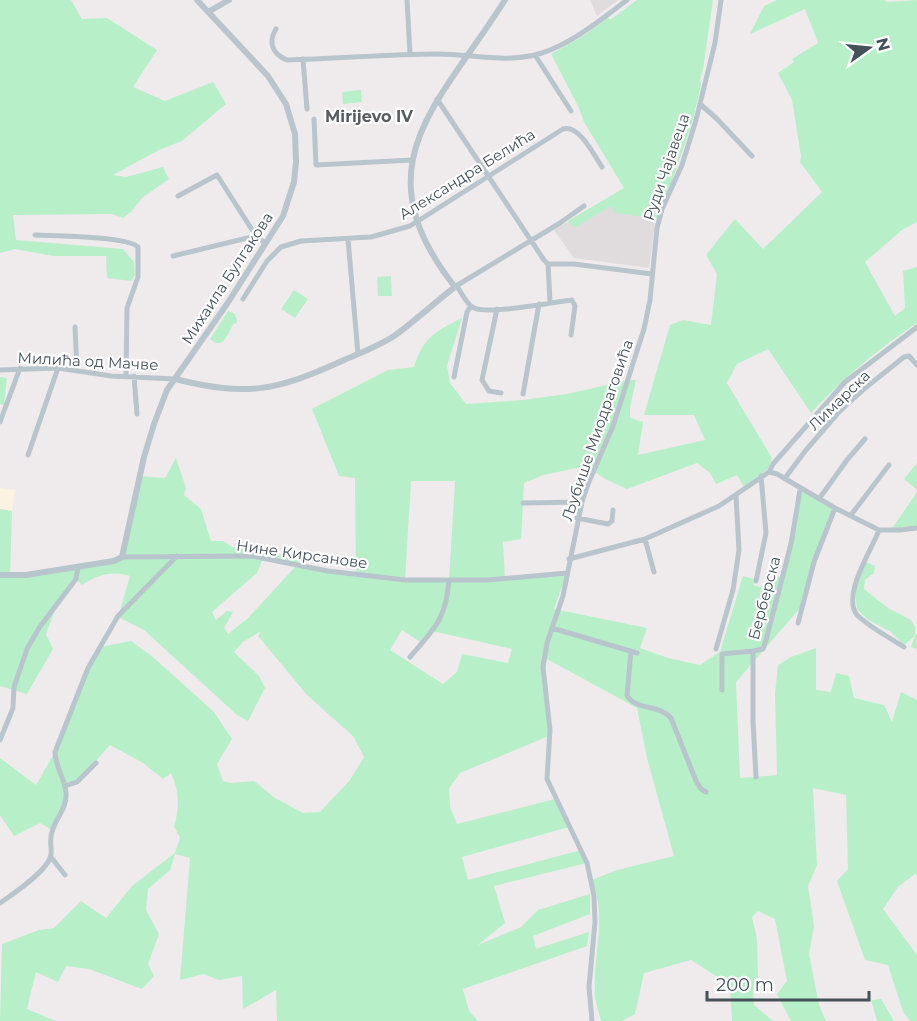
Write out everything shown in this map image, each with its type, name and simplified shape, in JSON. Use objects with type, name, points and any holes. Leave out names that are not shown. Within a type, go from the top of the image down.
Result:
[{"type":"street","name":"Михаила Булгакова","points":[[122,557],[149,440],[161,404],[175,379],[227,304],[283,216],[291,195],[296,162],[295,134],[286,104],[271,80],[197,0]]},
{"type":"street","points":[[208,12],[229,0]]},
{"type":"street","points":[[407,0],[410,54]]},
{"type":"street","points":[[505,0],[437,99],[422,126],[412,160],[410,180],[417,222],[426,245],[471,306],[479,309],[497,309],[572,300],[575,303],[570,334]]},
{"type":"street","points":[[276,29],[271,40],[273,48],[277,54],[287,60],[410,54],[513,58],[535,55],[570,41],[627,0]]},
{"type":"street","name":"Руди Чајавеца","points":[[652,274],[658,220],[682,165],[700,104],[715,43],[721,0]]},
{"type":"street","points":[[535,55],[571,111]]},
{"type":"street","points":[[303,59],[307,109]]},
{"type":"street","points":[[437,99],[543,261],[548,264],[574,264],[652,274]]},
{"type":"street","name":"Руди Чајавеца","points":[[700,104],[752,156]]},
{"type":"street","points":[[314,119],[316,165],[412,160]]},
{"type":"street","name":"Александра Белића","points":[[243,299],[267,261],[281,247],[301,241],[371,237],[398,230],[417,222],[568,128],[576,130],[602,167]]},
{"type":"street","points":[[178,196],[217,175],[256,236],[265,243]]},
{"type":"street","points":[[175,379],[236,390],[263,389],[301,380],[394,336],[456,286],[584,206]]},
{"type":"street","points":[[35,234],[116,240],[134,243],[138,247],[138,277],[127,308],[126,376]]},
{"type":"street","points":[[173,256],[256,236]]},
{"type":"street","points":[[348,239],[358,354]]},
{"type":"street","points":[[548,264],[550,302]]},
{"type":"street","name":"Љубише Миодраговића","points":[[592,1021],[589,987],[596,909],[592,880],[584,856],[547,779],[550,730],[543,675],[544,657],[561,603],[582,502],[629,380],[647,315],[652,274]]},
{"type":"street","points":[[523,394],[539,304]]},
{"type":"street","points":[[454,376],[467,312],[471,306]]},
{"type":"street","points":[[497,309],[482,380],[489,391],[501,393]]},
{"type":"street","points":[[75,327],[78,371]]},
{"type":"street","points":[[569,559],[645,539],[736,496],[769,472],[773,464],[845,382],[917,327]]},
{"type":"street","name":"Лимарска","points":[[785,478],[832,420],[864,389],[904,357],[909,356],[917,365]]},
{"type":"street","points":[[0,422],[20,368]]},
{"type":"street","points":[[28,455],[58,368]]},
{"type":"street","name":"Милића од Мачве","points":[[0,370],[58,368],[175,379]]},
{"type":"street","points":[[134,376],[137,414]]},
{"type":"street","points":[[819,499],[865,439]]},
{"type":"street","points":[[851,515],[889,465]]},
{"type":"street","points":[[769,472],[785,478],[801,490],[879,530],[917,528]]},
{"type":"street","points":[[756,581],[766,533],[761,476]]},
{"type":"street","name":"Берберска","points":[[756,777],[753,651],[763,649],[766,640],[794,533],[801,490]]},
{"type":"street","points":[[716,649],[733,590],[739,550],[736,496]]},
{"type":"street","points":[[523,503],[582,502]]},
{"type":"street","points":[[798,623],[814,562],[835,508]]},
{"type":"street","points":[[578,518],[608,524],[612,521],[614,510]]},
{"type":"street","points":[[879,530],[854,588],[854,606],[859,616],[904,647]]},
{"type":"street","points":[[645,539],[654,572]]},
{"type":"street","points":[[0,903],[37,873],[51,857],[52,830],[64,810],[66,798],[65,786],[55,764],[55,752],[88,668],[118,616],[177,556]]},
{"type":"street","name":"Нине Кирсанове","points":[[0,575],[26,575],[114,561],[122,557],[177,556],[252,556],[328,571],[405,580],[488,580],[567,573]]},
{"type":"street","points":[[0,740],[13,708],[14,687],[27,649],[39,628],[76,579],[78,567]]},
{"type":"street","points":[[410,657],[443,616],[449,580]]},
{"type":"street","points":[[552,628],[634,652],[627,696],[632,702],[663,711],[671,718],[696,781],[706,792]]},
{"type":"street","points":[[722,690],[720,657],[724,653],[753,651]]},
{"type":"street","points":[[65,786],[77,782],[96,763]]},
{"type":"street","points":[[51,857],[65,875]]},
{"type":"shaded area","points":[[590,0],[618,0],[597,16]]},
{"type":"shaded area","points":[[617,194],[656,217],[649,268],[574,258],[554,230]]},
{"type":"shaded area","points":[[0,488],[15,490],[12,511],[0,509]]},
{"type":"green space","points":[[0,0],[71,0],[82,19],[107,18],[157,50],[133,87],[165,101],[213,82],[226,104],[182,141],[159,150],[113,175],[126,177],[163,167],[169,179],[142,198],[123,218],[112,214],[13,215],[16,240],[123,249],[134,262],[135,275],[131,281],[107,278],[106,256],[53,256],[15,249],[0,253]]},
{"type":"green space","points":[[637,0],[713,0],[700,79],[701,85],[692,123],[659,219],[615,213],[611,206],[574,228],[568,221],[624,188],[584,122],[551,54],[585,35],[608,17],[610,20]]},
{"type":"green space","points":[[777,0],[884,0],[887,2],[917,0],[917,222],[902,230],[865,262],[895,316],[905,308],[903,271],[917,267],[917,323],[861,365],[811,413],[768,349],[737,364],[727,383],[772,458],[768,469],[744,487],[737,475],[716,484],[710,473],[697,463],[627,489],[605,479],[587,466],[543,475],[524,483],[521,539],[503,542],[505,578],[567,573],[554,609],[647,628],[640,648],[668,658],[700,665],[720,652],[743,576],[754,579],[753,585],[767,589],[772,574],[781,577],[800,490],[835,508],[801,607],[736,682],[740,778],[777,775],[775,694],[778,665],[791,657],[816,648],[816,690],[831,692],[836,673],[849,676],[854,698],[884,705],[892,722],[901,692],[917,700],[917,876],[915,874],[898,887],[883,909],[917,955],[917,1021],[910,1021],[903,1012],[888,965],[865,960],[837,881],[848,869],[846,795],[813,788],[817,865],[808,886],[814,926],[809,954],[819,1005],[826,1021],[791,1021],[777,994],[787,981],[775,919],[758,911],[752,917],[757,939],[758,977],[753,990],[754,1005],[773,1021],[732,1021],[730,985],[691,960],[644,973],[635,1014],[622,1021],[601,1021],[595,993],[599,908],[592,880],[617,870],[674,856],[647,758],[637,708],[545,658],[549,736],[460,773],[449,788],[450,807],[457,824],[555,799],[569,827],[462,857],[468,880],[581,850],[587,863],[494,886],[505,923],[478,945],[521,927],[538,910],[590,894],[590,914],[533,936],[536,949],[589,932],[587,946],[463,989],[469,1011],[478,1021],[277,1021],[276,990],[243,1009],[242,976],[219,980],[204,974],[180,980],[190,858],[175,854],[170,870],[148,889],[146,910],[159,934],[148,964],[154,976],[142,989],[89,969],[66,966],[58,982],[36,972],[27,1009],[56,1021],[0,1021],[2,944],[39,930],[54,928],[81,901],[106,918],[132,886],[175,853],[180,838],[174,826],[178,799],[171,773],[163,779],[143,763],[110,745],[77,782],[66,786],[66,798],[52,830],[40,823],[14,836],[0,815],[0,758],[36,785],[55,752],[100,647],[131,641],[154,658],[214,712],[232,739],[217,764],[223,781],[231,783],[254,781],[275,798],[303,813],[320,812],[350,780],[364,757],[353,736],[307,695],[258,636],[261,631],[243,642],[234,652],[259,676],[265,688],[248,721],[237,715],[144,630],[118,617],[130,576],[124,574],[105,574],[82,585],[76,579],[59,599],[46,634],[53,649],[27,694],[0,686],[0,509],[12,511],[10,575],[122,557],[139,476],[165,478],[176,458],[186,488],[184,495],[201,509],[211,541],[223,541],[232,547],[297,557],[299,564],[356,575],[355,478],[339,476],[312,409],[388,370],[414,367],[426,342],[445,327],[462,318],[447,366],[450,383],[466,404],[567,394],[636,380],[630,418],[643,422],[638,455],[705,440],[694,415],[644,415],[670,325],[683,320],[711,325],[717,274],[706,255],[735,219],[763,249],[822,192],[800,162],[792,100],[778,73],[794,62],[792,59],[818,43],[805,9],[750,34],[764,6]],"holes":[[[411,481],[455,481],[449,580],[405,580]],[[263,558],[296,566],[247,619],[228,634],[224,628],[233,612],[227,611],[216,620],[212,612],[257,573]],[[402,630],[422,643],[432,631],[512,649],[508,663],[462,654],[457,672],[443,684],[390,650]]]},
{"type":"green space","points":[[361,90],[362,102],[343,104],[342,92]]},
{"type":"green space","points":[[391,276],[392,296],[378,296],[377,277]]},
{"type":"green space","points":[[294,290],[308,299],[295,318],[281,309]]},
{"type":"green space","points":[[228,311],[235,314],[236,324],[234,323],[225,340],[215,342],[210,339]]},
{"type":"green space","points":[[0,377],[7,378],[4,405],[0,404]]},
{"type":"green space","points":[[917,463],[917,490],[904,479]]},
{"type":"green space","points":[[917,492],[917,528],[891,530]]},
{"type":"green space","points":[[866,562],[875,566],[874,573],[865,580],[864,589],[888,608],[911,620],[915,627],[915,635],[917,634],[917,649],[911,647],[915,636],[904,645],[891,632],[867,619],[857,609],[855,591]]},
{"type":"green space","points":[[881,999],[894,1021],[877,1021],[871,1000]]},
{"type":"district","name":"Mirijevo IV","points":[[369,116]]}]
